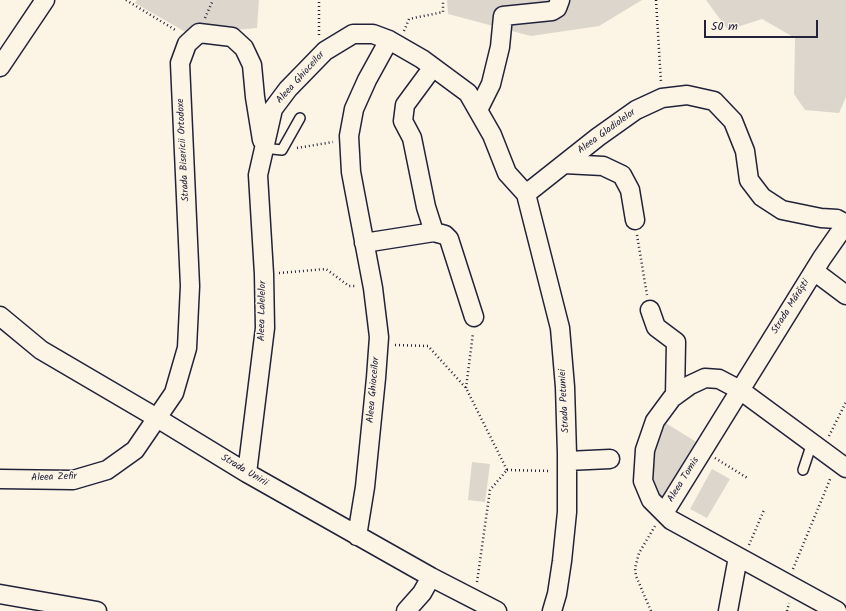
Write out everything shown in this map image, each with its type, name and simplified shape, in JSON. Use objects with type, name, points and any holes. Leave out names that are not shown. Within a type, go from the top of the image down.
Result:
[{"type":"street","points":[[0,67],[45,0]]},
{"type":"street","points":[[478,110],[490,84],[500,47],[503,16],[552,11],[557,8],[560,0]]},
{"type":"street","points":[[191,40],[199,33],[232,37],[244,48],[252,65],[255,97],[263,148]]},
{"type":"street","name":"Aleea Ghioceilor","points":[[263,148],[272,109],[288,89],[319,56],[353,34],[373,34],[393,43],[433,67],[468,93],[492,135],[507,173],[526,194]]},
{"type":"street","name":"Strada Bisericii Ortodoxe","points":[[157,418],[174,393],[188,348],[190,286],[180,63],[187,44],[191,40]]},
{"type":"street","name":"Aleea Ghioceilor","points":[[357,536],[366,487],[379,337],[372,284],[351,172],[349,136],[354,108],[367,80],[393,43]]},
{"type":"street","points":[[433,67],[405,105],[403,121],[412,138],[426,207],[434,232]]},
{"type":"street","name":"Aleea Gladiolelor","points":[[526,194],[598,137],[636,110],[662,98],[687,95],[714,101],[733,121],[745,151],[750,180],[762,197],[782,210],[821,218],[837,219],[846,225]]},
{"type":"street","name":"Aleea Lalelelor","points":[[247,474],[265,328],[264,274],[258,175],[263,148]]},
{"type":"street","name":"Aleea Gladiolelor","points":[[564,164],[603,166],[622,175],[630,190],[635,220]]},
{"type":"street","name":"Strada Petuniei","points":[[526,194],[560,328],[565,387],[567,512],[557,594],[552,611]]},
{"type":"street","name":"Strada Mărăști","points":[[740,390],[814,271],[838,234],[846,225]]},
{"type":"street","points":[[364,243],[434,232],[445,234],[449,239],[474,317]]},
{"type":"street","points":[[814,271],[846,295]]},
{"type":"street","points":[[650,310],[656,327],[676,342],[675,396]]},
{"type":"street","name":"Strada Unirii","points":[[0,316],[42,350],[157,418],[247,474],[431,577],[497,611]]},
{"type":"street","points":[[664,513],[651,500],[643,481],[645,450],[655,421],[675,396],[690,385],[705,378],[719,379],[740,390],[842,465]]},
{"type":"street","name":"Aleea Tomis","points":[[740,390],[664,513],[671,520],[837,611]]},
{"type":"street","name":"Aleea Zefir","points":[[0,479],[74,480],[107,470],[135,450],[157,418]]},
{"type":"street","points":[[567,466],[610,459]]},
{"type":"street","points":[[728,611],[740,558]]},
{"type":"street","points":[[406,611],[422,593],[431,577]]},
{"type":"street","points":[[0,594],[97,611]]},
{"type":"lane","points":[[263,148],[282,150],[300,118]]},
{"type":"lane","points":[[803,470],[817,447]]},
{"type":"path","points":[[126,0],[191,40]]},
{"type":"path","points":[[319,0],[319,56]]},
{"type":"path","points":[[393,43],[409,19],[443,12],[443,0]]},
{"type":"path","points":[[656,0],[662,98]]},
{"type":"path","points":[[282,150],[328,143]]},
{"type":"path","points":[[635,220],[650,310]]},
{"type":"path","points":[[264,274],[326,269],[349,286],[372,284]]},
{"type":"path","points":[[466,388],[474,317]]},
{"type":"path","points":[[378,346],[428,346],[466,388],[507,470]]},
{"type":"path","points":[[817,447],[846,402]]},
{"type":"path","points":[[703,450],[749,479]]},
{"type":"path","points":[[787,584],[842,465]]},
{"type":"path","points":[[474,599],[490,490],[507,470],[567,466]]},
{"type":"path","points":[[740,558],[764,510]]},
{"type":"path","points":[[651,611],[634,568],[645,542],[664,513]]},
{"type":"shaded area","points":[[137,0],[259,0],[257,28],[189,34],[135,3]]},
{"type":"shaded area","points":[[447,0],[642,0],[599,26],[531,36],[448,14]]},
{"type":"shaded area","points":[[706,0],[846,0],[846,97],[839,113],[805,110],[794,94],[795,38],[762,19],[728,30]]},
{"type":"shaded area","points":[[659,419],[703,446],[665,509],[653,498],[646,465]]},
{"type":"shaded area","points":[[472,462],[490,464],[485,502],[468,500]]},
{"type":"shaded area","points":[[712,469],[730,479],[707,518],[690,509]]}]
